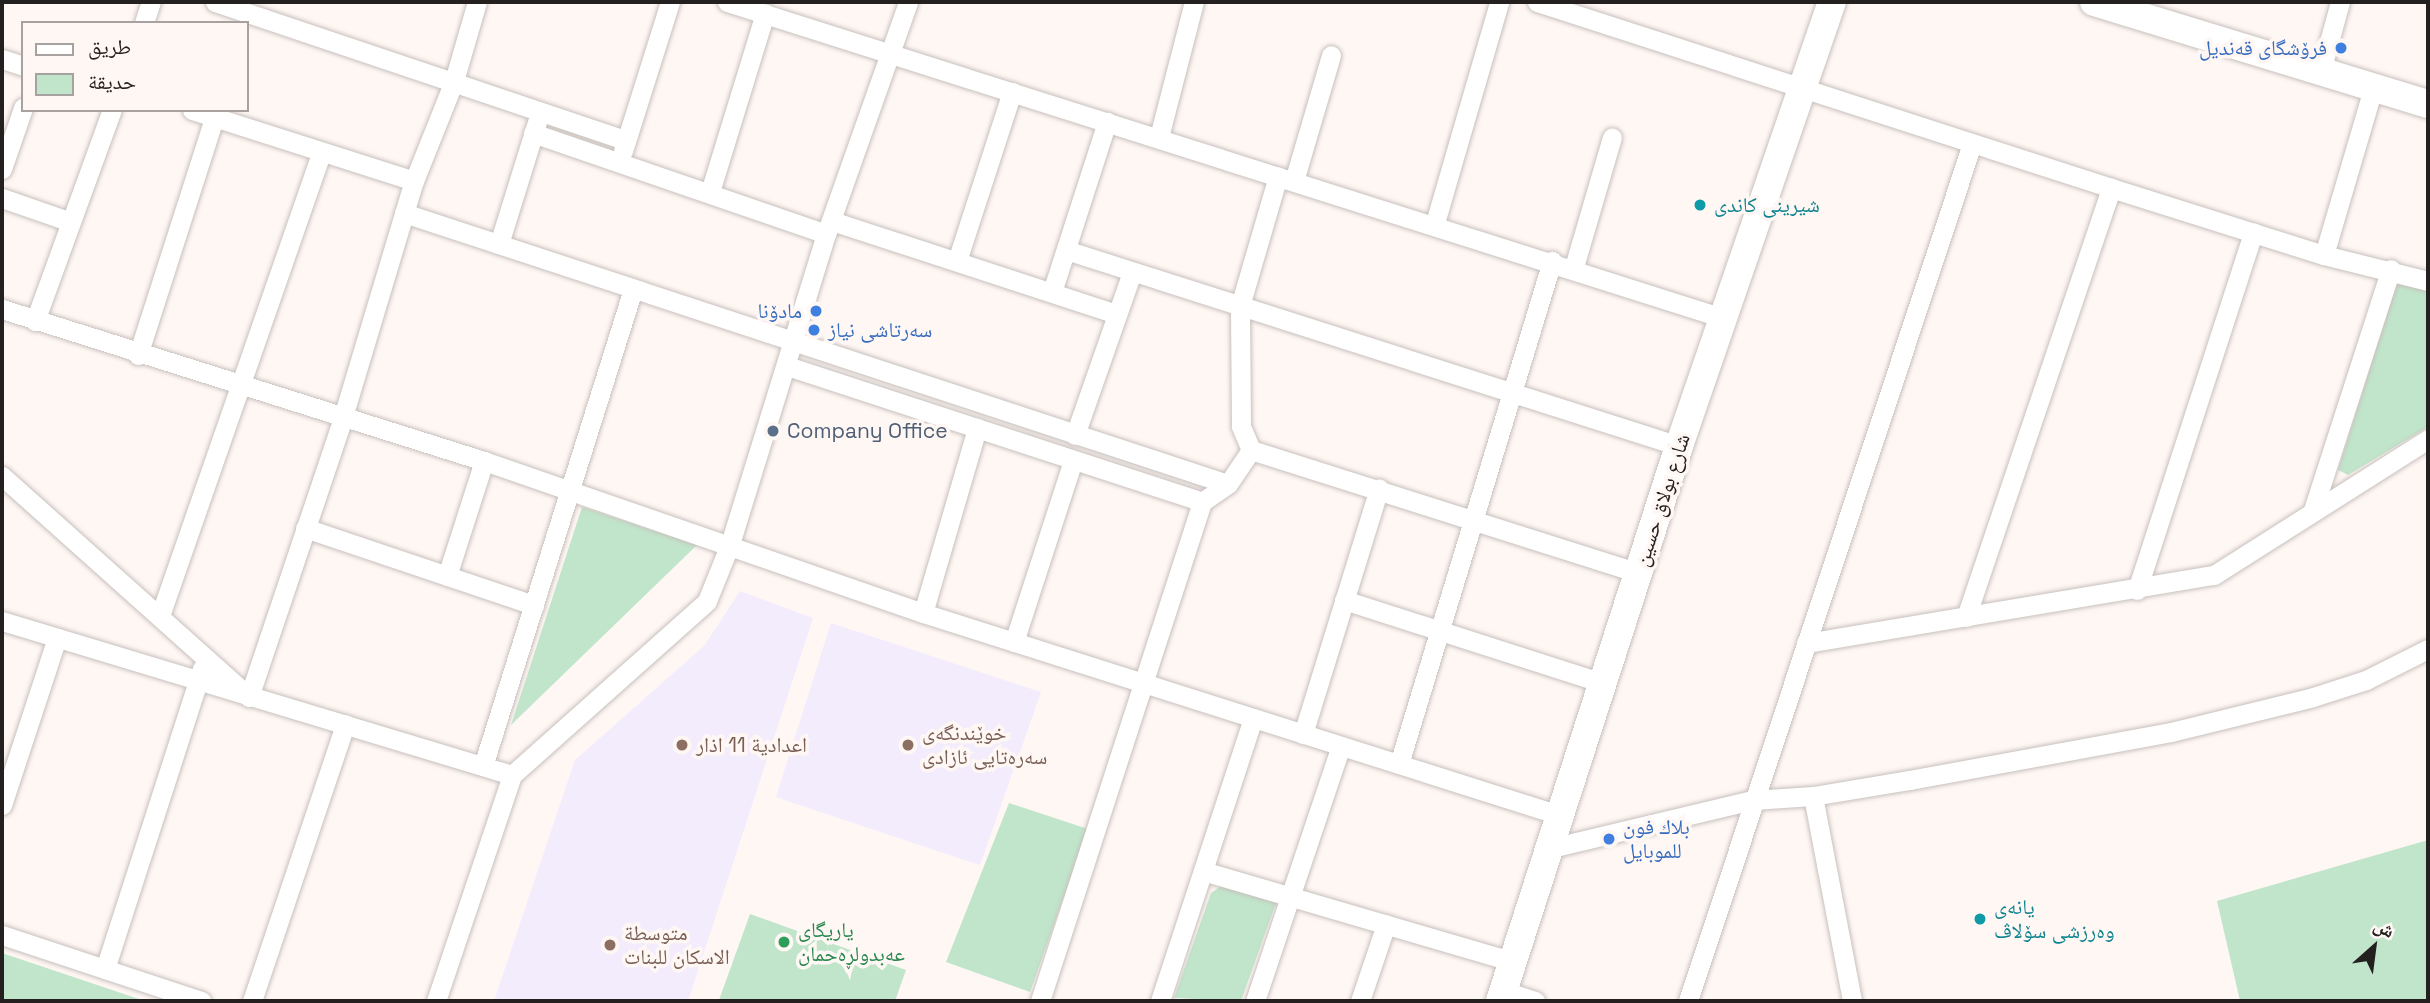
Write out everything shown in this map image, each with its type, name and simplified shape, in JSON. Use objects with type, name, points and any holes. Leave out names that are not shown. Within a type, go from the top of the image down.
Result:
[{"type":"street","points":[[145,21],[151,2]]},
{"type":"street","points":[[215,2],[626,140]]},
{"type":"street","points":[[249,697],[344,417],[414,181],[454,81],[477,2]]},
{"type":"street","points":[[619,162],[670,2]]},
{"type":"street","points":[[727,2],[1574,267],[1723,318]]},
{"type":"street","points":[[436,1001],[512,775],[707,601],[730,544],[829,227],[908,2]]},
{"type":"street","points":[[1159,137],[1194,2]]},
{"type":"street","points":[[1435,223],[1499,2]]},
{"type":"street","points":[[1536,2],[2325,255],[2391,269],[2428,281]]},
{"type":"street","name":"شارع بولاق حسين","points":[[1502,996],[1605,684],[1679,446],[1832,2]]},
{"type":"street","points":[[2094,2],[2428,104]]},
{"type":"street","points":[[2321,71],[2340,2]]},
{"type":"street","points":[[710,192],[765,13]]},
{"type":"street","points":[[1251,450],[1241,426],[1240,306],[1331,55]]},
{"type":"street","points":[[2,59],[21,65]]},
{"type":"street","points":[[2325,255],[2373,88]]},
{"type":"street","points":[[957,261],[1012,92]]},
{"type":"street","points":[[499,244],[541,111]]},
{"type":"street","points":[[2,169],[22,112]]},
{"type":"street","points":[[36,321],[68,221],[111,112]]},
{"type":"street","points":[[198,112],[321,154],[414,181]]},
{"type":"street","points":[[138,355],[214,118]]},
{"type":"street","points":[[1052,292],[1107,122]]},
{"type":"street","points":[[533,133],[710,192],[957,261],[1117,314]]},
{"type":"street","points":[[1574,267],[1612,137]]},
{"type":"street","points":[[1688,1001],[1972,144]]},
{"type":"street","points":[[160,616],[321,154]]},
{"type":"street","points":[[1966,617],[2111,188]]},
{"type":"street","points":[[2,198],[68,221]]},
{"type":"street","points":[[404,213],[1228,484]]},
{"type":"street","points":[[2137,590],[2253,232]]},
{"type":"street","points":[[1066,250],[1679,446]]},
{"type":"street","points":[[1399,764],[1514,394],[1552,261]]},
{"type":"street","points":[[2313,510],[2391,269]]},
{"type":"street","points":[[1075,435],[1132,272]]},
{"type":"street","points":[[483,766],[633,289]]},
{"type":"street","points":[[2,309],[138,355],[569,489],[923,613],[1562,816]]},
{"type":"street","points":[[787,366],[1202,502]]},
{"type":"street","points":[[923,613],[977,428]]},
{"type":"street","points":[[1806,643],[2137,590],[2214,575],[2428,439]]},
{"type":"street","points":[[1040,1001],[1202,502],[1228,484],[1251,450]]},
{"type":"street","points":[[1251,450],[1379,488],[1638,573]]},
{"type":"street","points":[[1014,642],[1073,460]]},
{"type":"street","points":[[447,576],[484,461]]},
{"type":"street","points":[[2,476],[249,697]]},
{"type":"street","points":[[1303,734],[1379,488]]},
{"type":"street","points":[[305,528],[534,606]]},
{"type":"street","points":[[1344,600],[1605,684]]},
{"type":"street","points":[[2,621],[512,775]]},
{"type":"street","points":[[2,805],[57,638]]},
{"type":"street","points":[[1551,848],[1753,800],[1813,796],[2184,729],[2366,680],[2428,649]]},
{"type":"street","points":[[105,969],[205,657]]},
{"type":"street","points":[[1160,1001],[1254,718]]},
{"type":"street","points":[[252,1001],[345,724]]},
{"type":"street","points":[[1255,1001],[1341,746]]},
{"type":"street","points":[[1813,796],[1852,1001]]},
{"type":"street","points":[[1203,870],[1514,962]]},
{"type":"street","points":[[1360,1001],[1387,924]]},
{"type":"street","points":[[2,935],[201,1001]]},
{"type":"street","points":[[1502,996],[1535,1001]]},
{"type":"shaded area","name":"اعدادية 11 اذار","points":[[740,591],[813,618],[688,1001],[494,1001],[575,760],[704,646]]},
{"type":"shaded area","name":"خوێندنگەی سەرەتایی ئازادی","points":[[831,623],[1041,692],[980,865],[776,797]]},
{"type":"green space","points":[[2397,282],[2428,290],[2428,427],[2348,475],[2338,470]]},
{"type":"green space","points":[[582,507],[697,545],[511,725]]},
{"type":"green space","points":[[1009,803],[1088,829],[1030,992],[946,962]]},
{"type":"green space","points":[[2428,840],[2428,1001],[2240,1001],[2217,901]]},
{"type":"green space","points":[[1224,884],[1277,900],[1241,1001],[1174,998],[1211,893]]},
{"type":"green space","name":"یاریگای عەبدولڕەحمان","points":[[750,914],[906,970],[895,1001],[719,1000]]},
{"type":"green space","points":[[2,953],[145,1001],[2,1001]]},
{"type":"place","name":"فرۆشگای قەندیل","points":[[2341,48]]},
{"type":"place","name":"شیرینی کاندی","points":[[1700,205]]},
{"type":"place","name":"مادۆنا","points":[[816,311]]},
{"type":"place","name":"سەرتاشی نیاز","points":[[814,330]]},
{"type":"place","name":"Company Office","points":[[773,431]]},
{"type":"place","name":"اعدادية 11 اذار","points":[[682,745]]},
{"type":"place","name":"خوێندنگەی سەرەتایی ئازادی","points":[[908,745]]},
{"type":"place","name":"بلاك فون للموبايل","points":[[1609,839]]},
{"type":"place","name":"یانەی وەرزشی سۆلاڤ","points":[[1980,919]]},
{"type":"place","name":"یاریگای عەبدولڕەحمان","points":[[784,942]]},
{"type":"place","name":"متوسطة الاسكان للبنات","points":[[610,945]]}]
